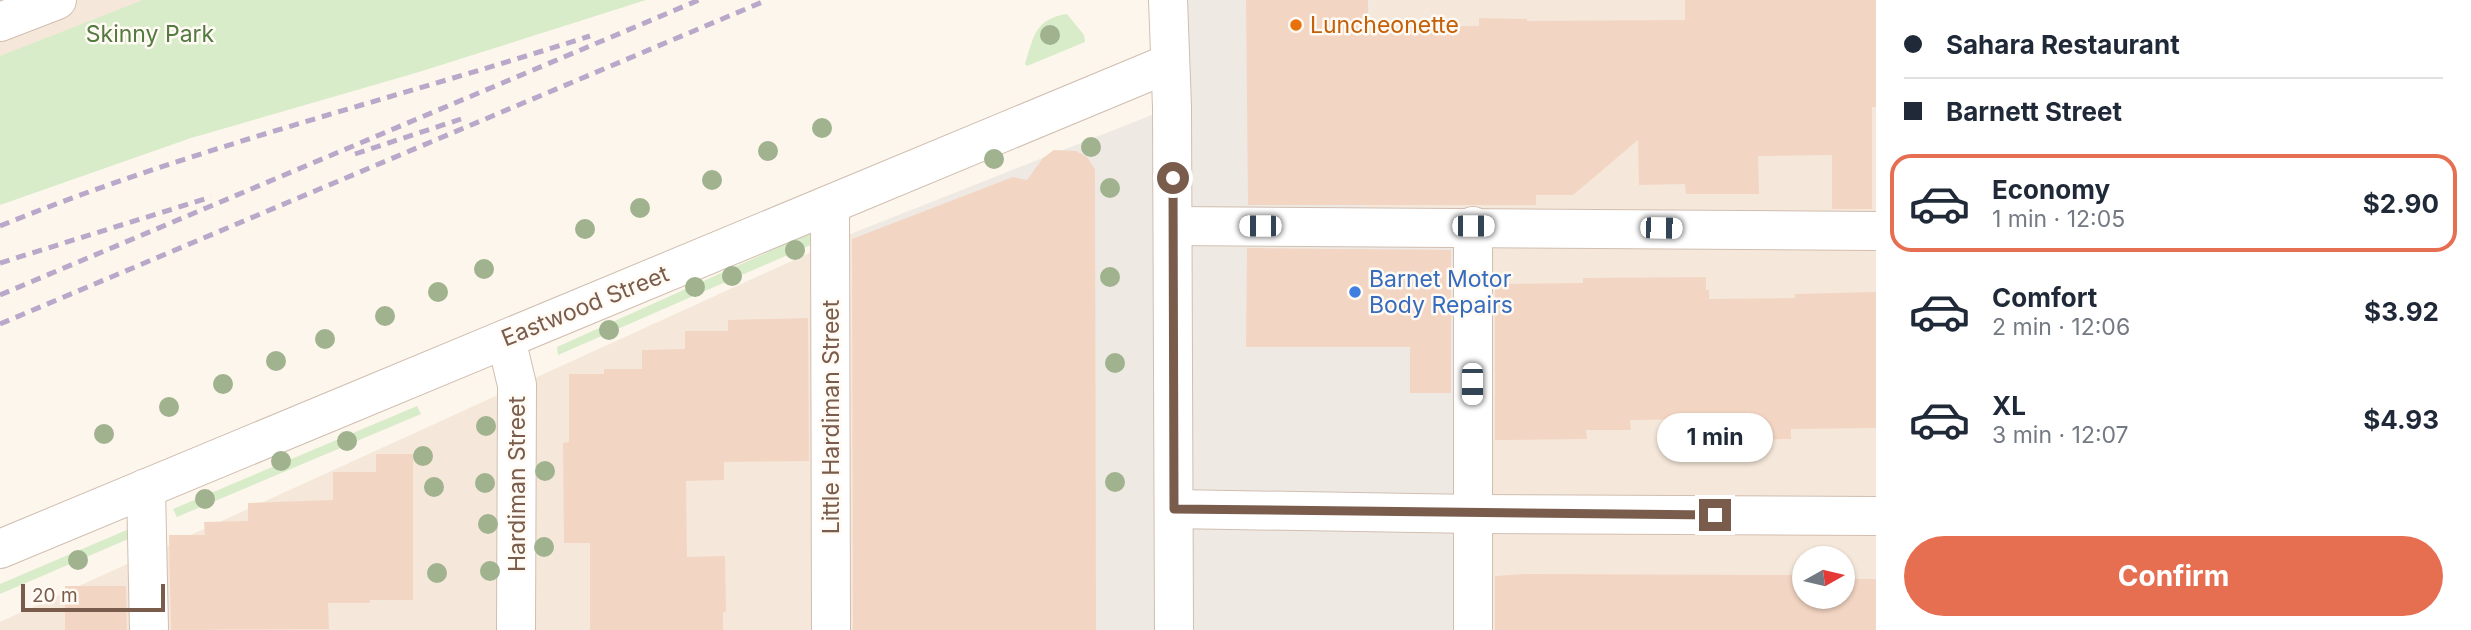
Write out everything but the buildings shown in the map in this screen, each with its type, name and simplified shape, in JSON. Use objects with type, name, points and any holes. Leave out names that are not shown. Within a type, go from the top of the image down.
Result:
[{"type":"street","points":[[1168,0],[1173,226],[1174,630]]},
{"type":"street","points":[[0,22],[44,2]]},
{"type":"street","name":"Eastwood Street","points":[[0,549],[1170,63]]},
{"type":"street","name":"Little Hardiman Street","points":[[830,205],[831,630]]},
{"type":"street","points":[[1173,226],[1473,226],[1876,231]]},
{"type":"street","points":[[1473,226],[1473,630]]},
{"type":"street","name":"Hardiman Street","points":[[506,339],[517,386],[516,630]]},
{"type":"street","points":[[146,488],[149,630]]},
{"type":"street","points":[[1174,509],[1876,516]]},
{"type":"shaded area","points":[[0,0],[155,0],[0,63]]},
{"type":"shaded area","points":[[1168,0],[1371,0],[1365,212],[1473,226],[1471,630],[855,630],[853,233],[1172,107]]},
{"type":"shaded area","points":[[1371,0],[1876,0],[1876,630],[1475,630],[1365,212]]},
{"type":"shaded area","points":[[853,233],[855,630],[0,630],[0,622]]},
{"type":"green space","name":"Skinny Park","points":[[143,0],[646,0],[419,72],[191,138],[0,205],[0,56]]},
{"type":"green space","points":[[1067,14],[1084,35],[1085,42],[1027,66],[1025,64],[1037,31],[1048,20]]},
{"type":"green space","points":[[810,233],[813,244],[558,355],[557,347]]},
{"type":"green space","points":[[417,406],[421,414],[177,517],[173,509]]},
{"type":"green space","points":[[136,526],[140,534],[0,594],[0,584]]},
{"type":"railway","points":[[0,295],[699,0]]},
{"type":"railway","points":[[0,324],[767,0]]},
{"type":"railway","points":[[0,226],[72,198],[219,148],[590,36]]},
{"type":"railway","points":[[355,154],[461,119]]},
{"type":"railway","points":[[0,263],[211,197]]},
{"type":"place","name":"Luncheonette","points":[[1296,25]]},
{"type":"place","name":"Barnet Motor Body Repairs","points":[[1355,292]]},
{"type":"route","points":[[1173,178],[1174,509],[1715,515]]}]
